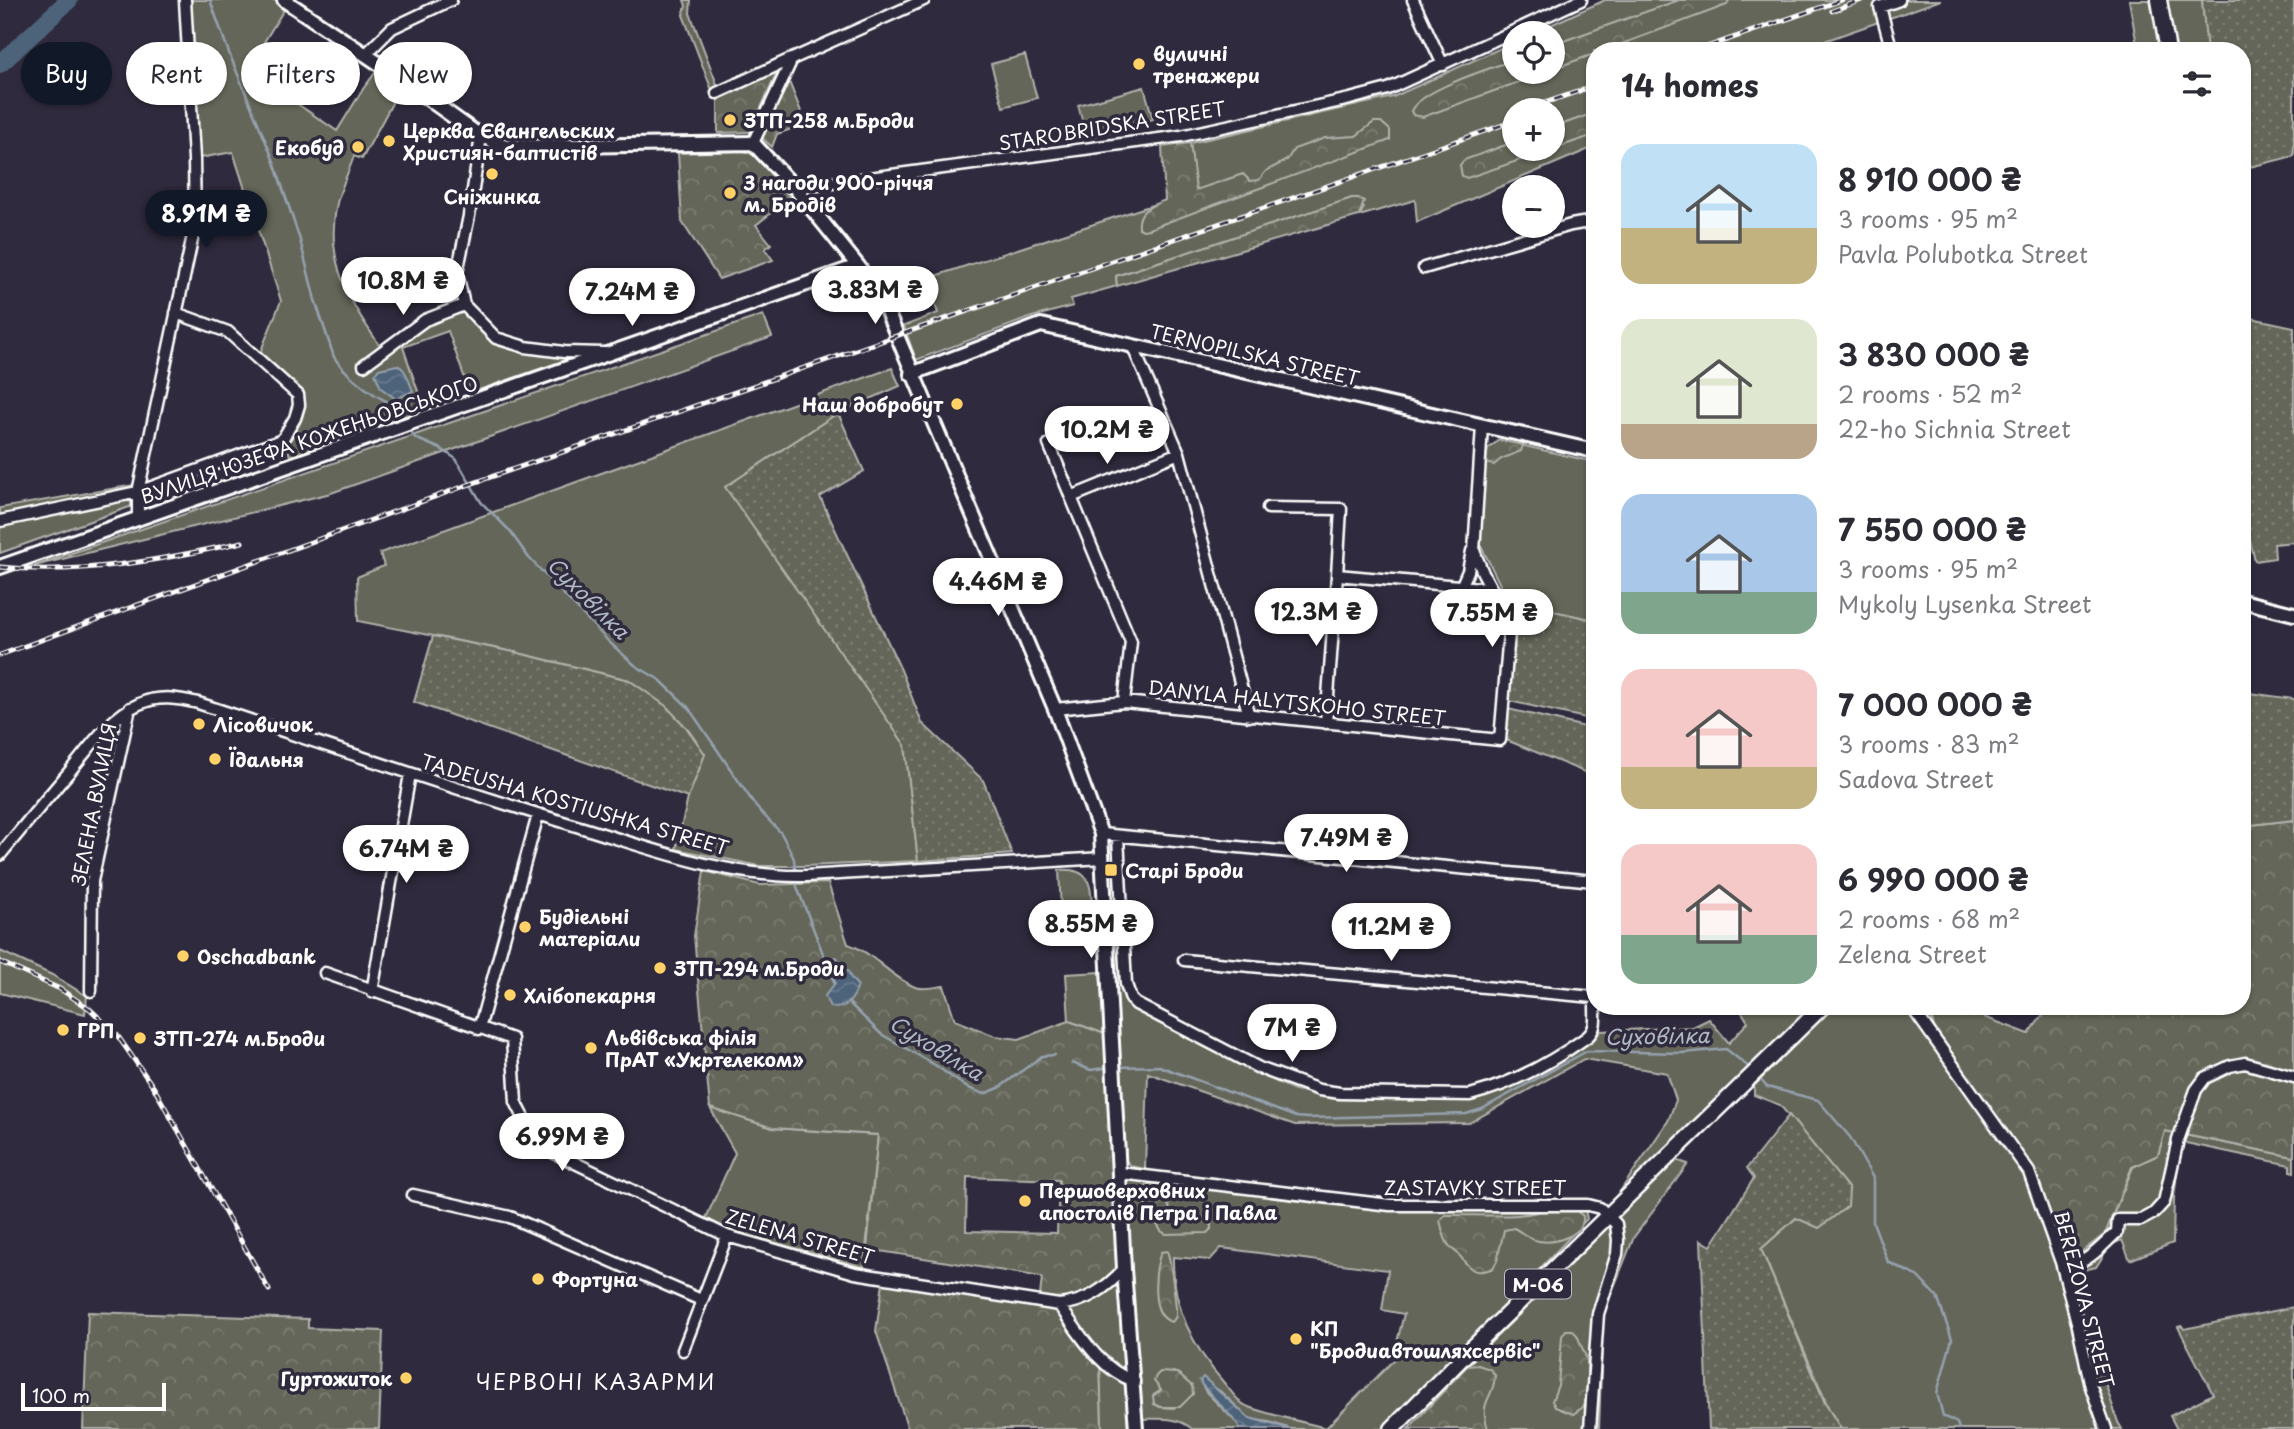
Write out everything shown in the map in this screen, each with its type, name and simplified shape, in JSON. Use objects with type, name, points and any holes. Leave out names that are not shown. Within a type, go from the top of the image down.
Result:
[{"type":"highway","points":[[2159,0],[2166,42]]},
{"type":"highway","name":"М-06","points":[[1392,1429],[1815,1015]]},
{"type":"main road","points":[[284,0],[366,54],[481,136],[506,147],[753,143],[795,188],[882,300],[911,374],[1055,709],[1101,834],[1124,1269],[1136,1429]]},
{"type":"main road","name":"ВУЛИЦЯ ЮЗЕФА КОЖЕНЬОВСЬКОГО","points":[[138,520],[858,266]]},
{"type":"main road","name":"TERNOPILSKA STREET","points":[[911,374],[1041,325],[1586,449]]},
{"type":"main road","points":[[0,567],[138,520]]},
{"type":"main road","points":[[2251,603],[2294,614]]},
{"type":"street","points":[[138,492],[195,226],[185,0]]},
{"type":"street","points":[[366,54],[392,28],[451,0]]},
{"type":"street","points":[[717,93],[924,0]]},
{"type":"street","points":[[1413,0],[1443,65]]},
{"type":"street","name":"STAROBRIDSKA STREET","points":[[795,188],[1181,136],[1388,89],[1581,0]]},
{"type":"street","points":[[1890,42],[1880,7],[1899,0]]},
{"type":"street","points":[[753,143],[792,59]]},
{"type":"street","points":[[364,365],[425,320],[464,304],[457,273],[481,136]]},
{"type":"street","points":[[1424,268],[1586,222]]},
{"type":"street","name":"ВУЛИЦЯ ЮЗЕФА КОЖЕНЬОВСЬКОГО","points":[[464,304],[496,338],[526,347],[565,352],[611,353]]},
{"type":"street","points":[[138,492],[282,440],[292,426],[299,405],[298,395],[228,332],[176,313]]},
{"type":"street","points":[[1132,345],[1179,453],[1249,716]]},
{"type":"street","points":[[1461,587],[1468,571],[1474,541],[1482,426]]},
{"type":"street","points":[[1049,444],[1131,642],[1124,702]]},
{"type":"street","points":[[1070,497],[1179,453]]},
{"type":"street","name":"ВУЛИЦЯ ЮЗЕФА КОЖЕНЬОВСЬКОГО","points":[[0,521],[138,492],[138,520]]},
{"type":"street","points":[[1268,508],[1341,509],[1326,723]]},
{"type":"street","points":[[1474,541],[1477,561],[1492,589]]},
{"type":"street","points":[[1337,575],[1492,589]]},
{"type":"street","name":"DANYLA HALYTSKOHO STREET","points":[[1055,709],[1124,702],[1500,740],[1509,633],[1505,614],[1492,589]]},
{"type":"street","name":"TADEUSHA KOSTIUSHKA STREET","points":[[0,855],[102,733],[130,708],[156,699],[179,699],[673,856],[760,875],[806,876],[1103,858]]},
{"type":"street","name":"ЗЕЛЕНА ВУЛИЦЯ","points":[[91,991],[92,881],[130,708]]},
{"type":"street","points":[[372,992],[410,774]]},
{"type":"street","points":[[480,1029],[538,815]]},
{"type":"street","points":[[1101,834],[1586,880]]},
{"type":"street","points":[[1118,837],[1126,984],[1131,999],[1259,1068],[1299,1084],[1340,1093],[1470,1095],[1531,1071],[1581,1041],[1592,1032],[1594,1015]]},
{"type":"street","points":[[1184,960],[1586,997]]},
{"type":"street","name":"ZELENA STREET","points":[[325,973],[372,992],[512,1039],[516,1102],[538,1145],[727,1237],[855,1273],[1059,1305]]},
{"type":"street","name":"BEREZOVA STREET","points":[[1917,1015],[2029,1172],[2060,1262],[2091,1387],[2106,1429]]},
{"type":"street","points":[[2060,1262],[2068,1265],[2084,1262],[2116,1232],[2118,1220],[2141,1220],[2158,1210],[2166,1197],[2178,1140],[2194,1095],[2205,1078],[2223,1068],[2245,1063],[2294,1077]]},
{"type":"street","name":"ZASTAVKY STREET","points":[[1120,1173],[1390,1205],[1588,1205],[1600,1208],[1608,1216]]},
{"type":"street","points":[[413,1195],[509,1217],[701,1300]]},
{"type":"street","points":[[1590,1429],[1598,1314],[1617,1254],[1616,1224],[1608,1216]]},
{"type":"street","points":[[682,1350],[727,1237]]},
{"type":"street","points":[[1124,1269],[1095,1294],[1081,1301],[1059,1305],[1096,1355],[1117,1373],[1134,1381]]},
{"type":"green space","points":[[65,0],[73,0],[28,42],[21,42],[21,48],[0,68],[0,60]]},
{"type":"green space","points":[[185,0],[284,0],[288,3],[264,42],[241,42],[241,105],[299,105],[337,131],[353,105],[360,105],[360,94],[374,74],[374,105],[391,105],[362,159],[354,156],[337,203],[334,244],[343,281],[360,316],[383,350],[395,340],[462,306],[494,340],[580,355],[470,393],[448,331],[403,347],[424,409],[290,456],[287,446],[301,420],[304,392],[260,353],[281,301],[233,152],[194,159],[191,105],[227,105],[227,42],[187,42]]},
{"type":"green space","points":[[684,0],[691,0],[690,13],[721,95],[715,98],[683,15],[686,6]]},
{"type":"green space","points":[[1605,0],[1941,0],[1822,42],[1586,42],[1586,150],[1565,159],[1565,98],[1502,98],[1502,161],[1561,161],[1528,175],[1502,175],[1502,186],[1417,222],[1415,200],[1359,216],[1364,208],[1352,198],[1116,276],[1117,286],[1071,299],[1073,306],[1032,317],[916,360],[904,326],[938,313],[926,279],[1195,191],[1190,143],[1393,97],[1502,47],[1502,84],[1565,84],[1565,21],[1559,21]]},
{"type":"green space","points":[[1679,0],[1729,0],[1727,5],[1627,42],[1586,42],[1586,57],[1565,64],[1565,40]]},
{"type":"green space","points":[[2129,0],[2153,0],[2161,42],[2136,42]]},
{"type":"green space","points":[[2166,0],[2202,0],[2206,42],[2172,42]]},
{"type":"green space","points":[[2202,0],[2294,0],[2294,156],[2251,167],[2251,42],[2206,42]]},
{"type":"green space","points":[[1025,55],[1037,98],[1003,107],[991,64]]},
{"type":"green space","points":[[1502,64],[1502,84],[1513,84],[1423,117],[1413,115],[1411,111],[1417,103],[1428,95]]},
{"type":"green space","points":[[779,68],[750,132],[718,133],[718,97]]},
{"type":"green space","points":[[790,74],[788,79],[806,124],[777,134],[772,147],[761,137]]},
{"type":"green space","points":[[1144,87],[1153,119],[1087,138],[1078,105]]},
{"type":"green space","points":[[1586,116],[1586,138],[1565,145],[1565,123]]},
{"type":"green space","points":[[1374,122],[1381,122],[1390,130],[1390,140],[1149,229],[1139,228],[1143,213],[1165,200],[1162,147],[1190,143],[1196,190],[1243,174],[1250,181],[1259,180],[1266,171],[1287,160],[1294,149],[1325,138],[1356,136]]},
{"type":"green space","points":[[1502,146],[1502,161],[1517,161],[1467,178],[1462,176],[1460,165],[1464,160]]},
{"type":"green space","points":[[743,151],[764,164],[790,198],[756,225],[771,244],[765,249],[773,260],[719,279],[682,222],[678,153]]},
{"type":"green space","points":[[1352,198],[1364,201],[1359,216],[1117,286],[1116,276]]},
{"type":"green space","points":[[763,315],[772,337],[331,493],[34,566]]},
{"type":"green space","points":[[2251,318],[2294,327],[2294,542],[2274,544],[2275,558],[2255,561],[2251,544]]},
{"type":"green space","points":[[892,368],[900,386],[838,413],[726,487],[905,745],[918,861],[760,866],[676,849],[688,798],[705,754],[629,680],[514,652],[358,621],[357,577],[384,566],[380,553]]},
{"type":"green space","points":[[838,413],[864,471],[820,497],[901,670],[922,723],[983,780],[1012,854],[918,861],[905,745],[725,487]]},
{"type":"green space","points":[[1499,440],[1586,460],[1586,618],[1508,601],[1479,542],[1488,449]]},
{"type":"green space","points":[[1499,440],[1523,445],[1521,451],[1501,459],[1494,465],[1489,464],[1486,460],[1488,449]]},
{"type":"green space","points":[[140,484],[138,504],[0,553],[0,508]]},
{"type":"green space","points":[[1508,601],[1586,618],[1586,718],[1509,701],[1512,631]]},
{"type":"green space","points":[[433,636],[514,652],[629,680],[666,706],[686,727],[705,754],[688,798],[414,702]]},
{"type":"green space","points":[[2251,693],[2294,699],[2294,820],[2251,825]]},
{"type":"green space","points":[[1508,709],[1586,727],[1586,773],[1504,739]]},
{"type":"green space","points":[[2294,820],[2294,1157],[2165,1131],[2158,1155],[2132,1167],[2105,1234],[2076,1256],[2061,1241],[2030,1164],[1940,1047],[1931,1015],[1979,1015],[2029,1034],[2043,1015],[2251,1015],[2251,825]]},
{"type":"green space","points":[[1059,870],[1077,872],[1087,879],[1092,909],[1061,911]]},
{"type":"green space","points":[[704,871],[760,885],[828,883],[848,944],[915,987],[944,986],[955,1020],[995,1036],[1019,1039],[1069,1021],[1105,1034],[1117,1269],[1100,1285],[1083,1295],[1052,1298],[1040,1296],[1042,1277],[867,1249],[878,1135],[773,1128],[710,1108],[694,936]],"holes":[[[967,1177],[1059,1180],[1057,1233],[966,1231]]]},
{"type":"green space","points":[[0,951],[52,975],[87,996],[85,1014],[0,993]]},
{"type":"green space","points":[[1100,972],[1105,1034],[1069,1021],[1066,974]]},
{"type":"green space","points":[[1121,977],[1128,1001],[1133,1008],[1256,1073],[1295,1090],[1340,1099],[1469,1101],[1510,1085],[1591,1040],[1601,1031],[1693,1027],[1709,1019],[1729,1043],[1748,1022],[1744,1015],[1803,1015],[1614,1200],[1668,1121],[1676,1100],[1667,1073],[1584,1059],[1469,1123],[1295,1125],[1148,1073],[1145,1169],[1131,1166],[1126,1161],[1114,978]]},
{"type":"green space","points":[[1824,1015],[1931,1015],[1940,1047],[2030,1164],[2061,1241],[2105,1234],[2133,1167],[2158,1155],[2165,1131],[2294,1157],[2294,1172],[2290,1171],[2290,1165],[2181,1142],[2174,1198],[2173,1243],[2130,1260],[2122,1240],[2110,1245],[2096,1267],[2066,1274],[2077,1311],[2081,1310],[2122,1429],[1841,1429],[1829,1409],[1761,1249],[1796,1218],[1849,1189],[1780,1105],[1754,1095],[1754,1086]]},
{"type":"green space","points":[[710,1108],[773,1128],[878,1135],[864,1267],[729,1230],[706,1218],[735,1153]]},
{"type":"green space","points":[[1789,1115],[1849,1189],[1848,1206],[1819,1228],[1796,1218],[1761,1249],[1825,1403],[1841,1429],[1709,1429],[1701,1240],[1711,1246],[1754,1178],[1747,1168]]},
{"type":"green space","points":[[1676,1160],[1688,1164],[1634,1237],[1603,1315],[1599,1429],[1488,1429],[1483,1414],[1485,1401],[1467,1366]]},
{"type":"green space","points":[[1125,1174],[1390,1205],[1585,1209],[1587,1219],[1454,1359],[1383,1429],[1291,1429],[1256,1420],[1249,1418],[1220,1391],[1200,1381],[1206,1392],[1240,1429],[1192,1429],[1175,1420],[1142,1419]],"holes":[[[1221,1248],[1388,1270],[1382,1310],[1404,1314],[1397,1342],[1400,1354],[1326,1428],[1269,1414],[1243,1404],[1203,1356],[1194,1341],[1176,1292],[1173,1257],[1210,1260]],[[1173,1372],[1181,1375],[1174,1408],[1160,1407],[1155,1394],[1161,1392],[1159,1386]]]},
{"type":"green space","points":[[1150,1185],[1162,1189],[1172,1215],[1207,1218],[1211,1229],[1207,1233],[1166,1234],[1161,1231],[1142,1200],[1143,1187]]},
{"type":"green space","points":[[1569,1205],[1583,1216],[1582,1223],[1574,1233],[1546,1242],[1532,1239],[1514,1228],[1504,1230],[1497,1261],[1493,1268],[1481,1271],[1473,1270],[1450,1247],[1440,1220],[1445,1215],[1518,1215]]},
{"type":"green space","points":[[1167,1251],[1176,1307],[1176,1316],[1172,1322],[1164,1318],[1159,1311],[1155,1291],[1161,1252]]},
{"type":"green space","points":[[1120,1279],[1126,1371],[1122,1371],[1098,1353],[1065,1308],[1090,1302]]},
{"type":"green space","points":[[883,1283],[1058,1310],[1100,1364],[1102,1429],[908,1429],[876,1331]]},
{"type":"green space","points":[[2294,1307],[2294,1429],[2177,1429],[2170,1416],[2213,1394],[2178,1327],[2182,1326],[2184,1329]]},
{"type":"green space","points":[[88,1312],[308,1319],[308,1328],[383,1331],[379,1429],[83,1429]]},
{"type":"green space","points":[[1566,1330],[1572,1330],[1577,1335],[1587,1360],[1587,1396],[1583,1407],[1573,1414],[1555,1407],[1552,1401],[1558,1385],[1562,1336]]},
{"type":"green space","points":[[1100,1364],[1128,1382],[1130,1429],[1102,1429]]},
{"type":"green space","points":[[1478,1365],[1490,1369],[1495,1375],[1485,1411],[1488,1429],[1408,1429],[1467,1366]]},
{"type":"green space","points":[[1160,1372],[1177,1373],[1192,1386],[1193,1394],[1180,1407],[1160,1407],[1154,1404],[1153,1396],[1161,1390],[1154,1381]]},
{"type":"water","points":[[397,365],[405,372],[413,391],[396,399],[381,388],[375,374],[379,369]]},
{"type":"water","points":[[837,957],[842,968],[848,971],[858,986],[845,1005],[836,1008],[830,1007],[825,996],[835,983],[831,958]]},
{"type":"water","points":[[1203,1377],[1249,1418],[1291,1429],[1240,1429],[1202,1385],[1200,1381]]},
{"type":"waterway","points":[[0,64],[69,0]]},
{"type":"waterway","name":"Суховілка","points":[[210,0],[273,159],[334,357],[359,383],[397,408],[406,421]]},
{"type":"waterway","name":"Суховілка","points":[[409,427],[415,438],[456,459],[481,502],[509,530],[529,558],[609,642],[636,666],[660,680],[688,707],[757,808],[781,833],[789,848],[794,859],[797,887],[834,982]]},
{"type":"waterway","name":"Суховілка","points":[[848,1002],[881,1034],[935,1065],[966,1087],[984,1094],[999,1088],[1042,1056],[1055,1055]]},
{"type":"waterway","name":"Суховілка","points":[[1117,1067],[1159,1066],[1296,1117],[1307,1118],[1466,1114],[1482,1109],[1587,1051],[1682,1053],[1726,1049],[1750,1068]]},
{"type":"waterway","name":"Суховілка","points":[[1072,1063],[1091,1070],[1111,1067]]},
{"type":"waterway","name":"Суховілка","points":[[1757,1076],[1767,1087],[1818,1100],[1850,1137],[1873,1178],[1873,1222],[1888,1262],[1917,1276],[1937,1297],[1952,1339],[1937,1393],[1943,1416],[1957,1423],[1959,1429]]},
{"type":"railway","points":[[1721,42],[1842,0]]},
{"type":"railway","points":[[1832,11],[1862,0]]},
{"type":"railway","points":[[1559,98],[1586,89]]},
{"type":"railway","points":[[0,655],[462,487],[1502,125]]},
{"type":"railway","points":[[0,567],[61,569],[122,564],[183,555],[242,542]]},
{"type":"railway","points":[[0,962],[60,989],[90,1009],[117,1035],[154,1088],[269,1290]]},
{"type":"place","name":"вуличні тренажери","points":[[1139,64]]},
{"type":"place","name":"ЗТП-258 м.Броди","points":[[730,120]]},
{"type":"place","name":"Церква Євангельских Християн-баптистів","points":[[389,141]]},
{"type":"place","name":"Екобуд","points":[[358,147]]},
{"type":"place","name":"Сніжинка","points":[[492,174]]},
{"type":"place","name":"З нагоди 900-річчя м. Бродів","points":[[730,193]]},
{"type":"place","name":"Наш добробут","points":[[957,404]]},
{"type":"place","name":"Лісовичок","points":[[199,724]]},
{"type":"place","name":"Їдальня","points":[[215,759]]},
{"type":"place","name":"Старі Броди","points":[[1111,870]]},
{"type":"place","name":"Будіельні матеріали","points":[[525,927]]},
{"type":"place","name":"Oschadbank","points":[[183,956]]},
{"type":"place","name":"ЗТП-294 м.Броди","points":[[660,968]]},
{"type":"place","name":"Хлібопекарня","points":[[510,995]]},
{"type":"place","name":"ГРП","points":[[63,1030]]},
{"type":"place","name":"ЗТП-274 м.Броди","points":[[140,1038]]},
{"type":"place","name":"Львівська філія ПрАТ «Укртелеком»","points":[[591,1048]]},
{"type":"place","name":"Першоверховних апостолів Петра і Павла","points":[[1025,1201]]},
{"type":"place","name":"Фортуна","points":[[538,1279]]},
{"type":"place","name":"КП \"Бродиавтошляхсервіс\"","points":[[1296,1339]]},
{"type":"place","name":"Гуртожиток","points":[[406,1378]]},
{"type":"district","name":"ЧЕРВОНІ КАЗАРМИ","points":[[596,1381]]}]
